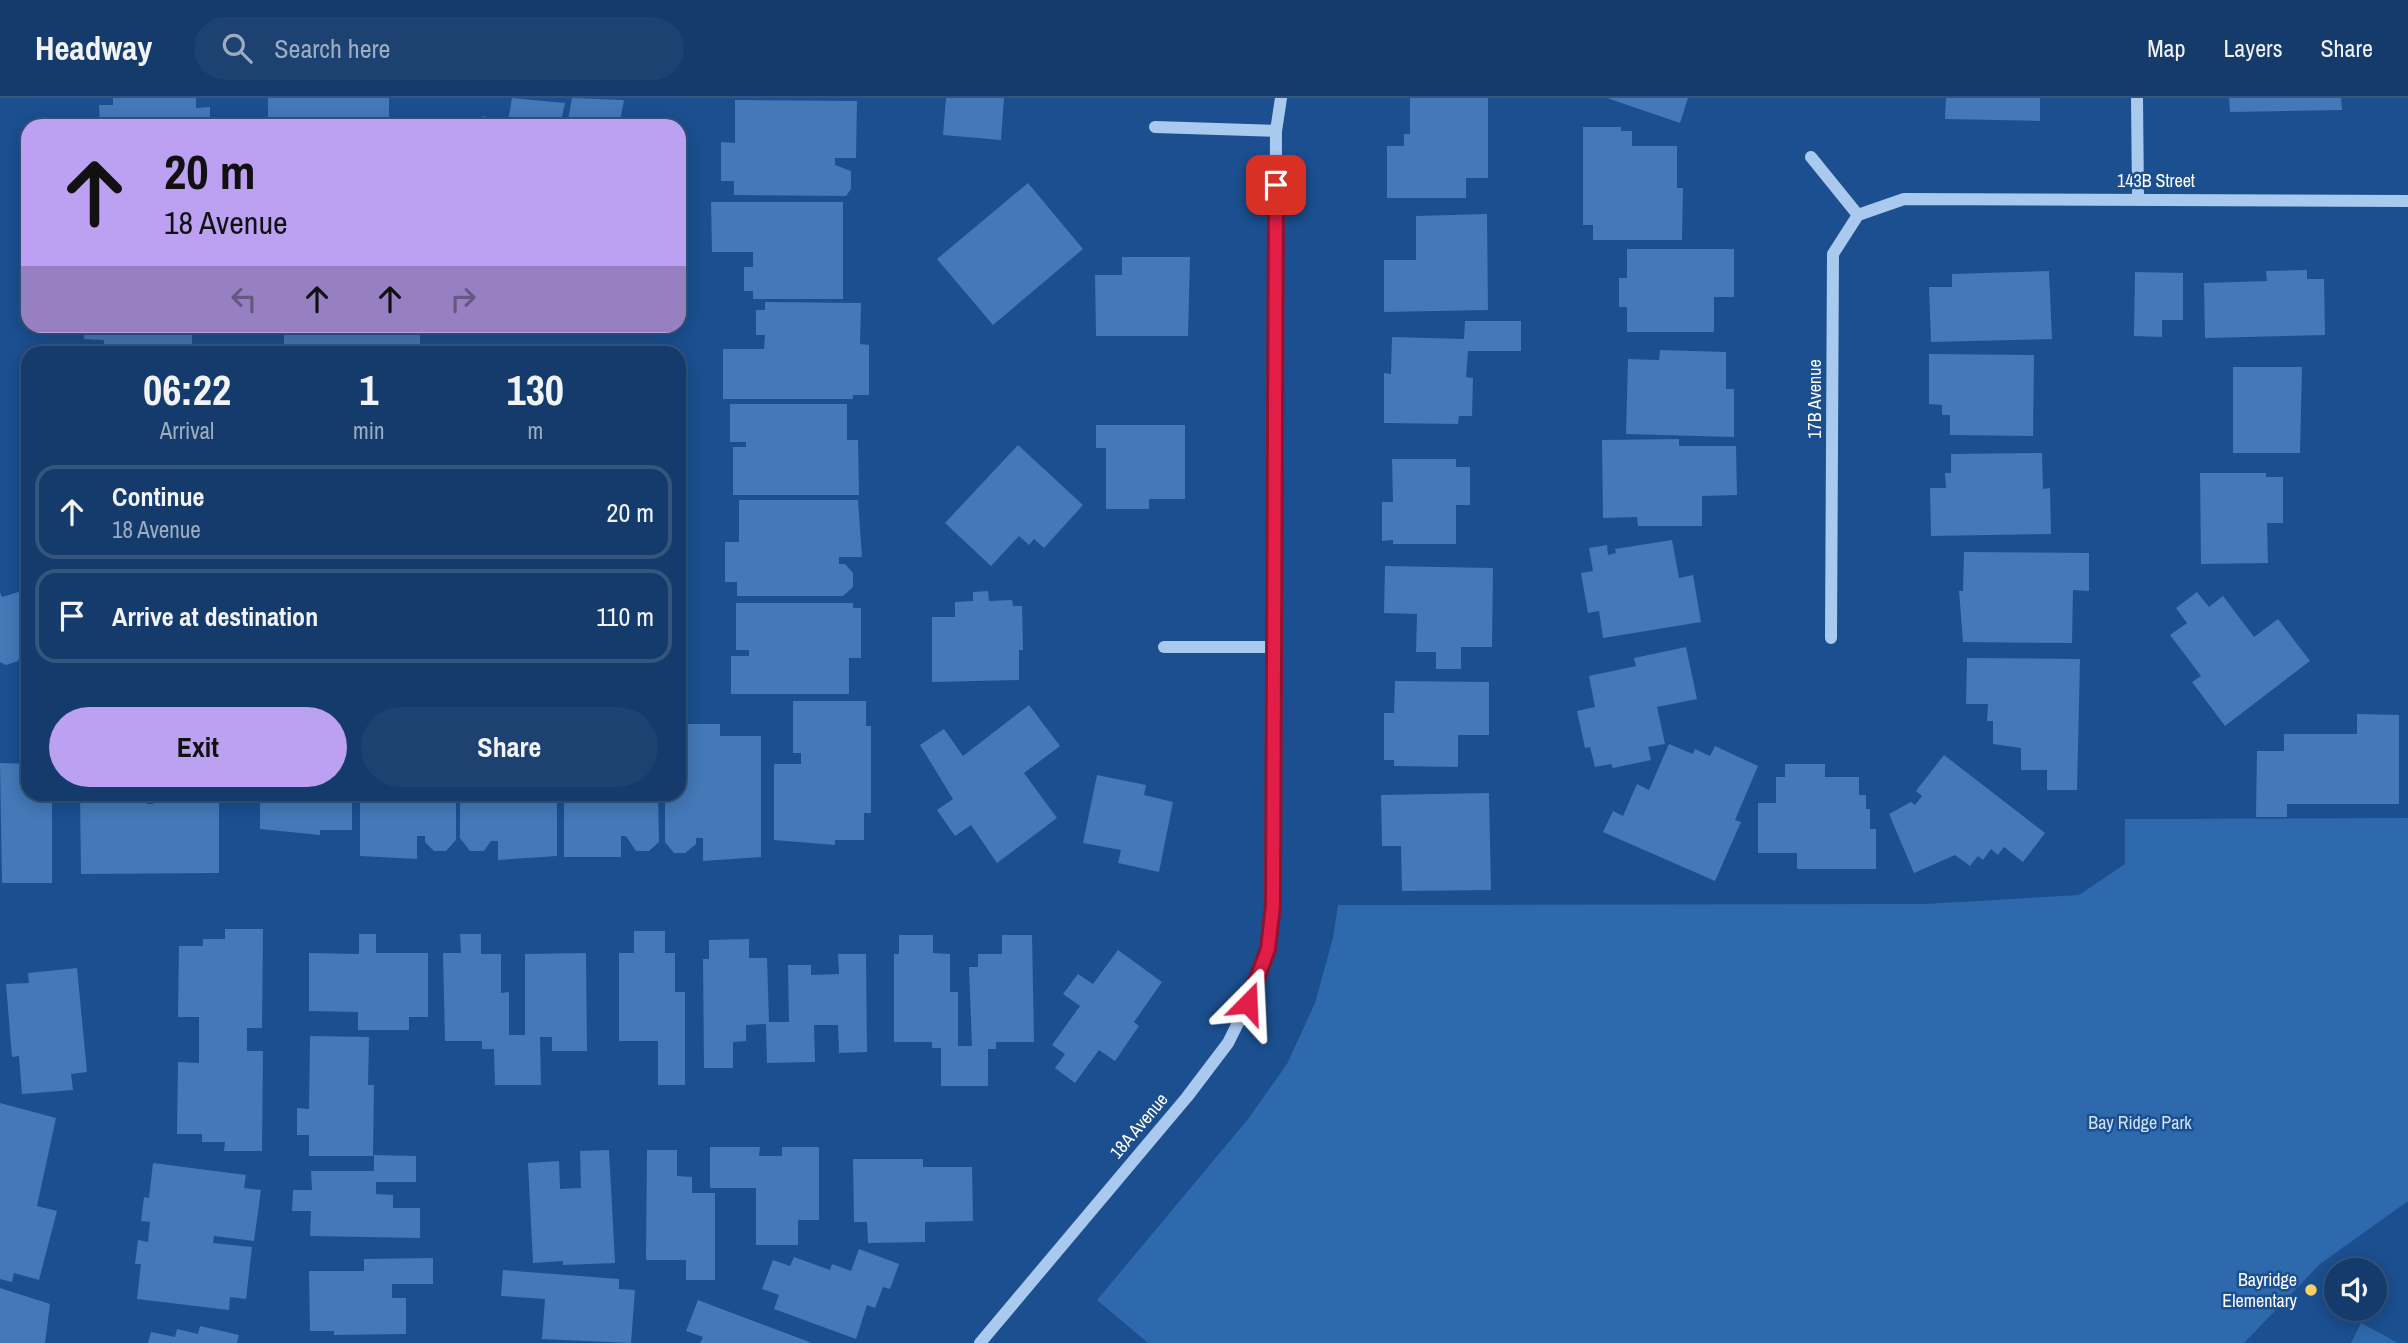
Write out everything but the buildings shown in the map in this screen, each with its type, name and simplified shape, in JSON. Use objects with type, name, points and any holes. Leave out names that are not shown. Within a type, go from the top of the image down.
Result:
[{"type":"street","name":"18A Avenue","points":[[980,1343],[1228,1043],[1248,1003],[1268,949],[1273,905],[1276,131],[1281,98]]},
{"type":"street","points":[[2137,98],[2138,198]]},
{"type":"street","points":[[1155,127],[1276,131]]},
{"type":"street","points":[[1811,158],[1858,215]]},
{"type":"street","name":"143B Street","points":[[1858,215],[1904,198],[2408,201]]},
{"type":"street","name":"17B Avenue","points":[[1831,638],[1833,254],[1858,215]]},
{"type":"street","points":[[1164,647],[1274,647]]},
{"type":"green space","name":"Bay Ridge Park","points":[[2408,818],[2408,1201],[2328,1258],[2324,1258],[2324,1261],[2244,1343],[1148,1343],[1097,1300],[1248,1119],[1287,1064],[1315,1003],[1333,938],[1338,905],[1925,904],[2079,895],[2125,864],[2125,819]]},
{"type":"green space","points":[[2361,1323],[2398,1343],[2351,1343]]},
{"type":"place","name":"Bayridge Elementary","points":[[2311,1290]]},
{"type":"route","points":[[1248,1003],[1268,949],[1273,905],[1276,185]]}]
